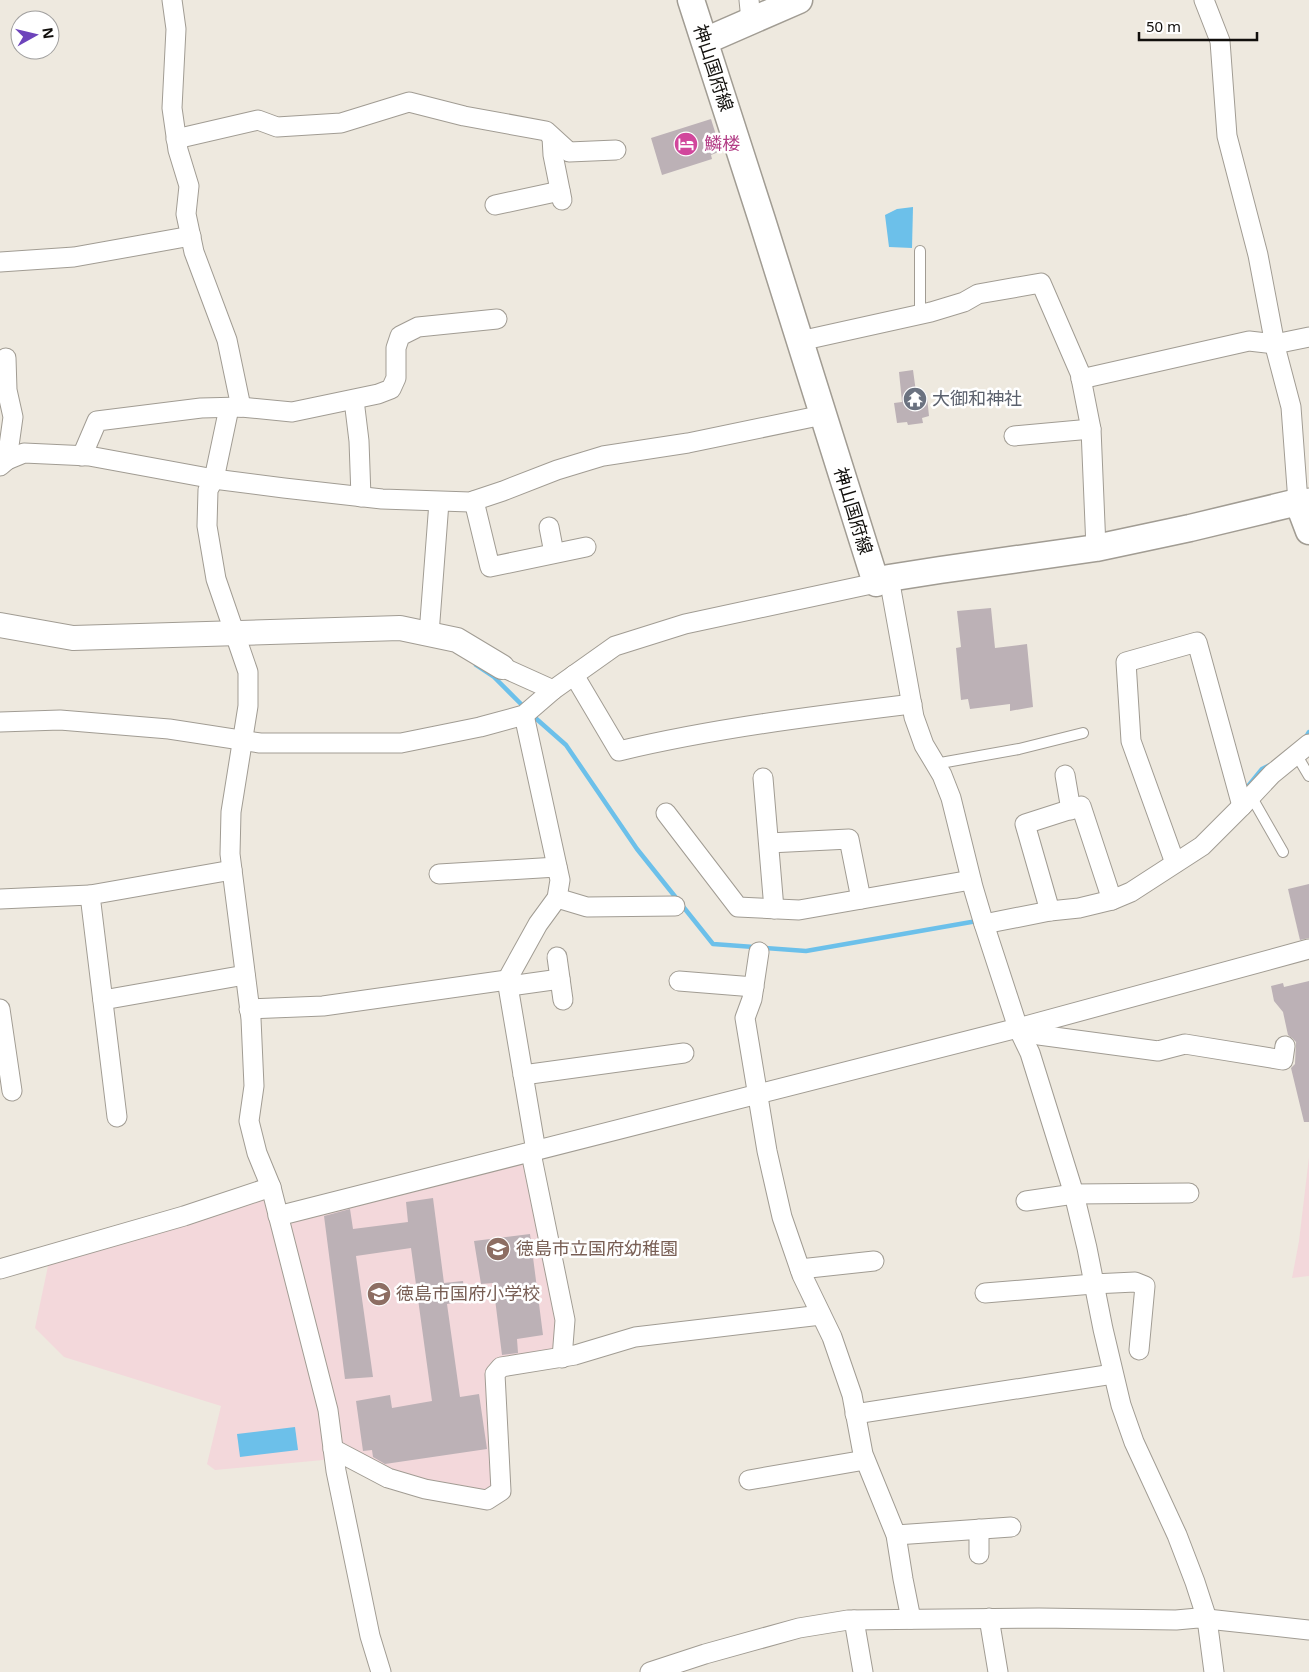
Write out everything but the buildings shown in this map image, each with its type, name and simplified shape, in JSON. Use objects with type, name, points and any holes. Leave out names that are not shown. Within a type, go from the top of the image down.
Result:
[{"type":"main road","name":"神山国府線","points":[[691,0],[823,415],[882,580]]},
{"type":"main road","points":[[705,41],[750,10],[799,0]]},
{"type":"main road","points":[[882,580],[1096,548],[1190,528],[1304,500],[1309,531]]},
{"type":"street","points":[[172,0],[176,29],[172,108],[178,150],[189,186],[186,214],[194,252],[227,340],[235,407],[214,479],[208,490],[207,526],[216,579],[248,672],[248,706],[231,812],[230,854],[249,1008],[254,1086],[249,1120],[257,1153],[271,1188],[328,1410],[336,1471],[368,1626],[382,1672]]},
{"type":"street","points":[[1204,0],[1220,41],[1227,136],[1258,256],[1275,344],[1291,407],[1304,500]]},
{"type":"street","points":[[176,139],[258,120],[277,127],[342,123],[409,102],[464,116],[546,131],[569,152],[616,150]]},
{"type":"street","points":[[496,205],[561,196],[553,155],[552,137]]},
{"type":"street","points":[[0,262],[74,257],[191,236]]},
{"type":"street","points":[[800,341],[920,315],[964,302],[978,294],[1041,283],[1080,372],[1091,428],[1096,548]]},
{"type":"street","points":[[82,456],[97,421],[201,408],[235,407],[292,412],[354,400],[391,388],[396,378],[396,348],[400,336],[418,327],[497,319]]},
{"type":"street","points":[[1081,379],[1249,341],[1275,344],[1309,337]]},
{"type":"street","points":[[4,463],[13,417],[7,390],[6,358]]},
{"type":"street","points":[[354,400],[359,441],[361,497]]},
{"type":"street","points":[[4,463],[24,453],[82,456],[214,479],[361,497],[470,502],[503,492],[557,470],[603,456],[688,443],[823,415]]},
{"type":"street","points":[[1014,436],[1091,428]]},
{"type":"street","points":[[474,501],[490,567],[586,547]]},
{"type":"street","points":[[429,634],[440,502]]},
{"type":"street","points":[[549,527],[554,554]]},
{"type":"street","points":[[0,722],[60,720],[169,729],[260,743],[401,743],[480,727],[527,713],[553,690],[614,646],[685,624],[882,580],[914,717],[924,745],[942,776],[951,798],[984,924],[1018,1028],[1030,1053],[1074,1194],[1121,1405],[1134,1442],[1177,1535],[1207,1620],[1214,1672]]},
{"type":"street","points":[[0,625],[73,638],[400,628],[457,640],[502,667],[553,690]]},
{"type":"street","points":[[1175,863],[1131,741],[1126,662],[1197,642],[1247,801]]},
{"type":"street","points":[[574,675],[619,751],[658,742],[777,721],[912,704]]},
{"type":"street","points":[[527,713],[560,880],[557,898],[538,924],[507,980],[523,1075],[533,1152],[565,1320],[562,1358]]},
{"type":"street","points":[[984,924],[1079,908],[1112,900],[1131,892],[1202,846],[1272,774],[1303,749]]},
{"type":"street","points":[[1065,774],[1071,810]]},
{"type":"street","points":[[764,778],[774,909]]},
{"type":"street","points":[[1050,912],[1025,824],[1081,806],[1112,900]]},
{"type":"street","points":[[666,813],[738,907],[799,910],[971,880]]},
{"type":"street","points":[[769,842],[849,839],[861,900]]},
{"type":"street","points":[[439,874],[557,868]]},
{"type":"street","points":[[0,899],[90,895],[232,870]]},
{"type":"street","points":[[90,895],[117,1116]]},
{"type":"street","points":[[557,898],[587,907],[675,906]]},
{"type":"street","points":[[278,1216],[1018,1028],[1309,949]]},
{"type":"street","points":[[759,952],[752,999],[745,1018],[767,1151],[782,1217],[800,1269],[832,1337],[852,1396],[865,1460],[896,1535],[902,1580],[911,1619]]},
{"type":"street","points":[[557,957],[563,1000]]},
{"type":"street","points":[[102,1000],[245,974]]},
{"type":"street","points":[[249,1008],[323,1006],[507,980],[517,985],[560,979]]},
{"type":"street","points":[[679,981],[754,987]]},
{"type":"street","points":[[0,1009],[12,1090]]},
{"type":"street","points":[[1018,1028],[1039,1035],[1158,1052],[1185,1044],[1283,1060],[1285,1046]]},
{"type":"street","points":[[523,1075],[684,1053]]},
{"type":"street","points":[[0,1269],[271,1188]]},
{"type":"street","points":[[1026,1201],[1074,1194],[1189,1193]]},
{"type":"street","points":[[800,1269],[874,1261]]},
{"type":"street","points":[[985,1293],[1136,1282],[1145,1286],[1140,1350]]},
{"type":"street","points":[[333,1448],[388,1478],[425,1489],[487,1500],[501,1491],[495,1374],[501,1367],[575,1356],[635,1337],[821,1315]]},
{"type":"street","points":[[855,1414],[1114,1374]]},
{"type":"street","points":[[749,1480],[865,1460]]},
{"type":"street","points":[[896,1535],[1012,1527]]},
{"type":"street","points":[[979,1529],[979,1554]]},
{"type":"street","points":[[989,1618],[998,1672]]},
{"type":"street","points":[[657,1671],[705,1654],[799,1628],[854,1620],[989,1618],[1176,1620],[1198,1618],[1309,1630]]},
{"type":"street","points":[[854,1620],[863,1672]]},
{"type":"lane","points":[[920,251],[920,315]]},
{"type":"lane","points":[[935,764],[1019,749],[1084,733]]},
{"type":"lane","points":[[1303,749],[1309,776]]},
{"type":"lane","points":[[1247,801],[1283,852]]},
{"type":"shaded area","points":[[1309,1157],[1309,1276],[1292,1278],[1299,1241]]},
{"type":"shaded area","name":"徳島市国府小学校","points":[[524,1161],[560,1317],[558,1341],[549,1352],[498,1361],[496,1484],[490,1490],[480,1492],[418,1484],[336,1441],[287,1229],[297,1217]]},
{"type":"shaded area","points":[[267,1195],[330,1456],[323,1460],[215,1470],[207,1464],[221,1406],[64,1357],[35,1328],[49,1261]]},
{"type":"water","points":[[913,207],[912,248],[889,247],[885,215],[897,209]]},
{"type":"water","points":[[295,1427],[298,1450],[240,1457],[237,1434]]},
{"type":"waterway","points":[[476,665],[494,677],[525,708]]},
{"type":"waterway","points":[[532,715],[566,745],[637,849],[713,944],[806,951],[977,921]]},
{"type":"waterway","points":[[1304,740],[1309,732]]},
{"type":"waterway","points":[[1249,785],[1262,769],[1270,765]]},
{"type":"place","name":"鱗楼","points":[[686,144]]},
{"type":"place","name":"大御和神社","points":[[915,399]]},
{"type":"place","name":"徳島市立国府幼稚園","points":[[498,1249]]},
{"type":"place","name":"徳島市国府小学校","points":[[379,1294]]}]
